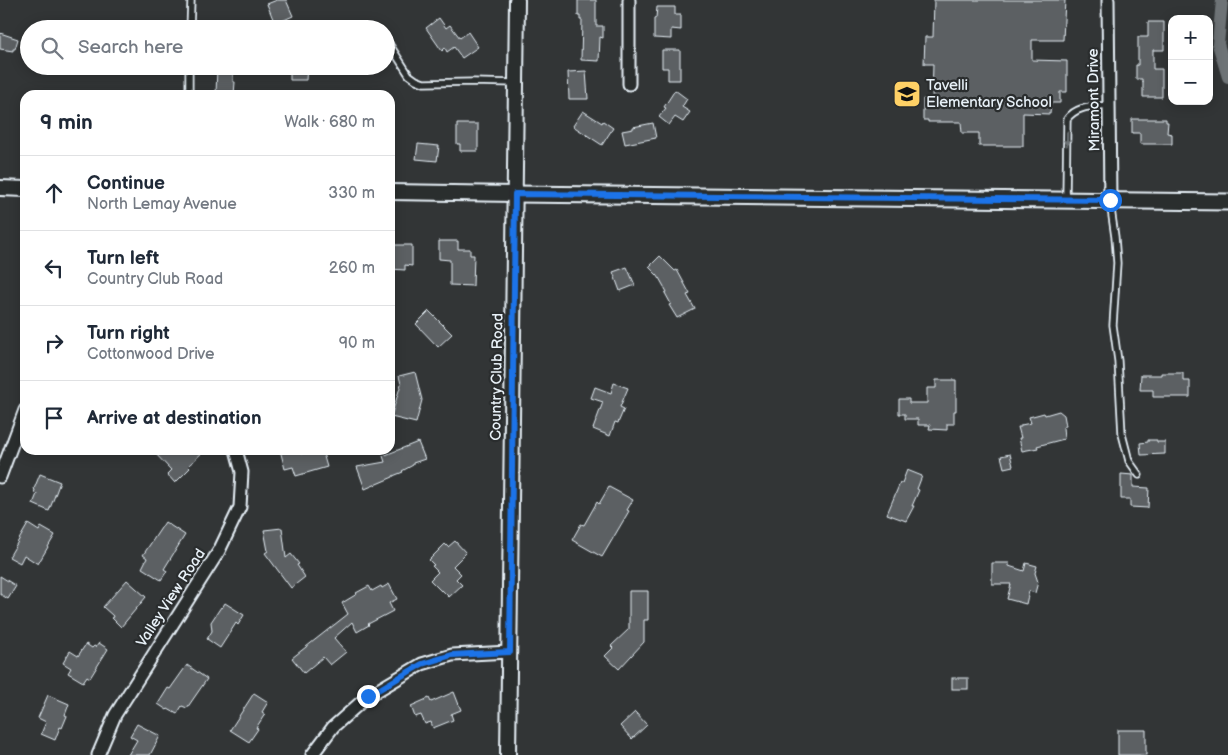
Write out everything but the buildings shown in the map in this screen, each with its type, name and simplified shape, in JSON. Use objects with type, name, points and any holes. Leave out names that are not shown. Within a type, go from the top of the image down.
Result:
[{"type":"main road","points":[[515,194],[1228,202]]},
{"type":"street","name":"Country Club Road","points":[[508,755],[517,0]]},
{"type":"street","points":[[628,84],[629,0]]},
{"type":"street","name":"Miramont Drive","points":[[1108,0],[1110,200]]},
{"type":"street","points":[[0,188],[20,189]]},
{"type":"street","points":[[395,192],[515,194]]},
{"type":"street","points":[[0,476],[20,423]]},
{"type":"street","name":"Valley View Road","points":[[98,755],[115,715],[219,551],[240,507],[242,472],[237,455]]},
{"type":"street","points":[[312,755],[333,727],[368,696],[422,664],[452,655],[510,652]]},
{"type":"lane","points":[[190,20],[191,1]]},
{"type":"lane","points":[[395,53],[409,75],[424,83],[473,82],[516,84]]},
{"type":"lane","points":[[189,75],[189,90]]},
{"type":"lane","points":[[1066,200],[1067,119],[1071,113],[1080,108],[1109,105]]},
{"type":"lane","points":[[1110,200],[1116,263],[1113,325],[1118,361],[1122,434],[1129,461],[1138,475]]},
{"type":"waterway","points":[[1222,0],[1218,44],[1228,77]]},
{"type":"place","name":"Tavelli Elementary School","points":[[907,94]]},
{"type":"route","points":[[368,696],[422,664],[452,655],[510,652],[515,194],[1110,200]]}]
